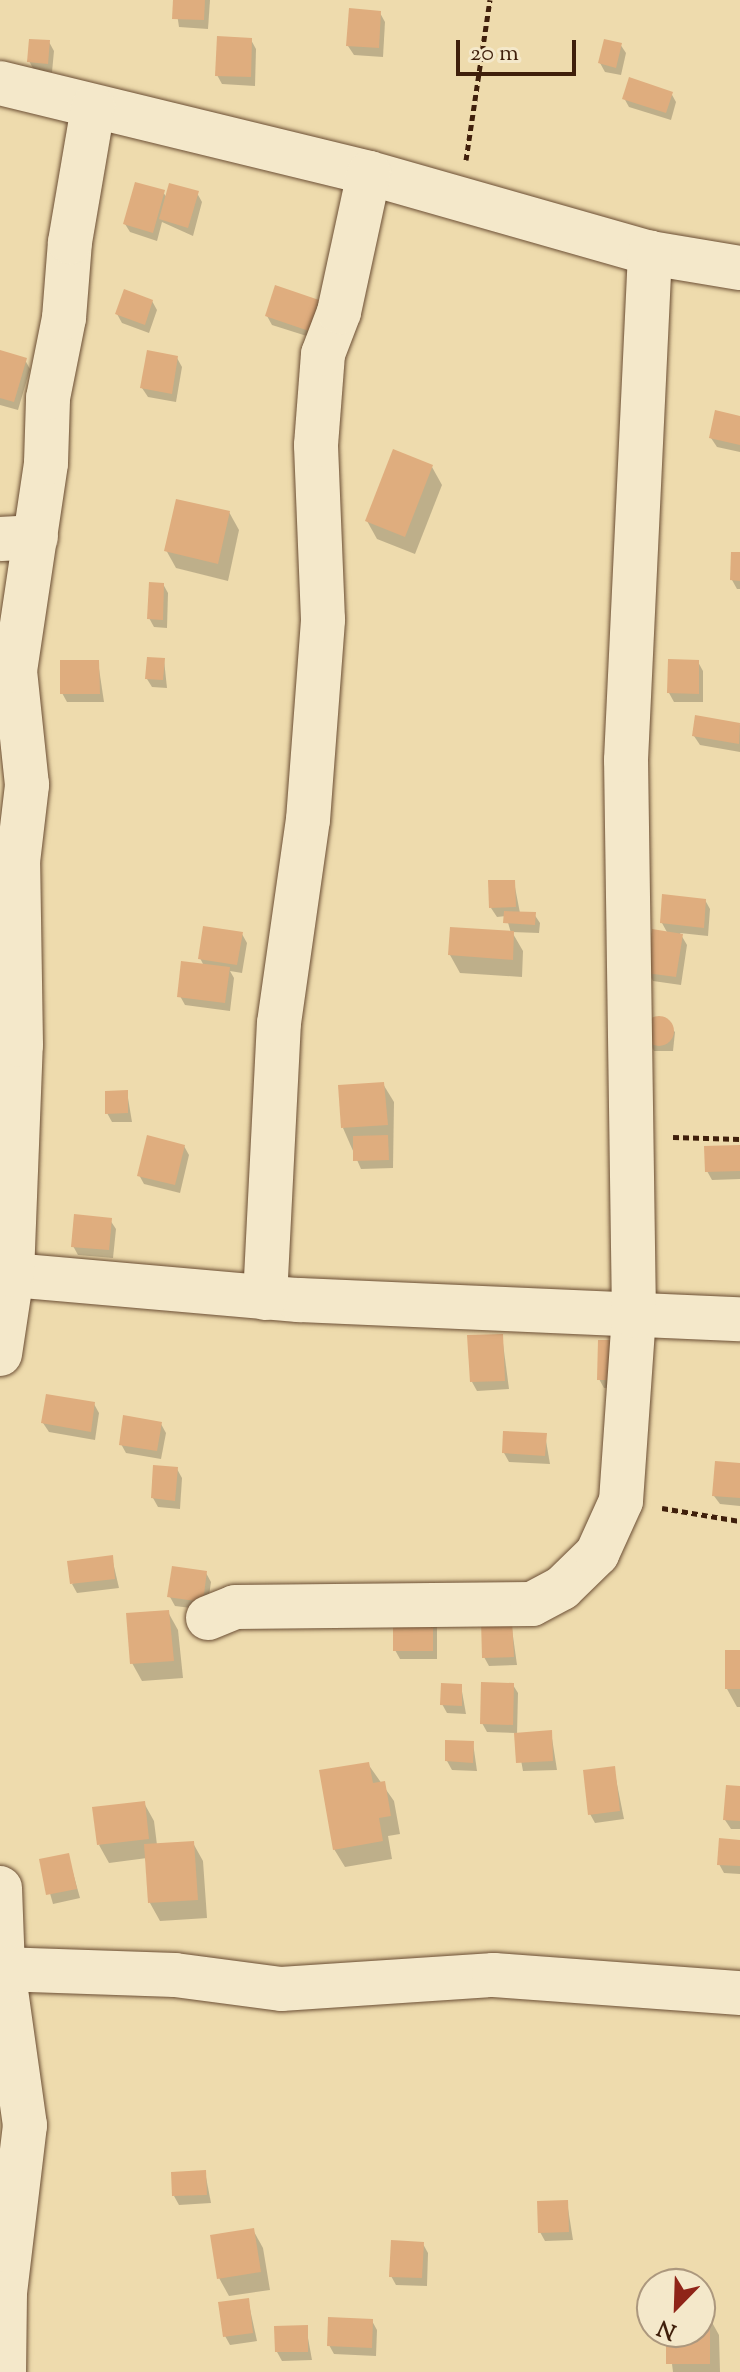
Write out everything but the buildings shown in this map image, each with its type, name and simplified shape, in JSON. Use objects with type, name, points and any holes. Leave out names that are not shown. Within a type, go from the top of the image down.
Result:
[{"type":"street","points":[[0,83],[369,173],[650,253],[740,268]]},
{"type":"street","points":[[0,1354],[21,1045],[18,862],[27,785],[15,671],[18,538],[48,398],[93,107]]},
{"type":"street","points":[[265,1298],[279,1023],[308,820],[323,620],[316,445],[323,354],[339,312],[369,173]]},
{"type":"street","points":[[208,1618],[235,1607],[532,1604],[562,1588],[597,1554],[621,1501],[634,1316],[624,833],[650,253]]},
{"type":"street","points":[[6,1274],[265,1298],[740,1319]]},
{"type":"street","points":[[0,1888],[2,1969],[25,2125],[5,2293],[4,2372]]},
{"type":"street","points":[[2,1969],[175,1975],[281,1989],[494,1975],[740,1993]]},
{"type":"path","points":[[461,201],[490,0]]},
{"type":"path","points":[[630,1137],[740,1139]]},
{"type":"path","points":[[621,1501],[740,1521]]}]
